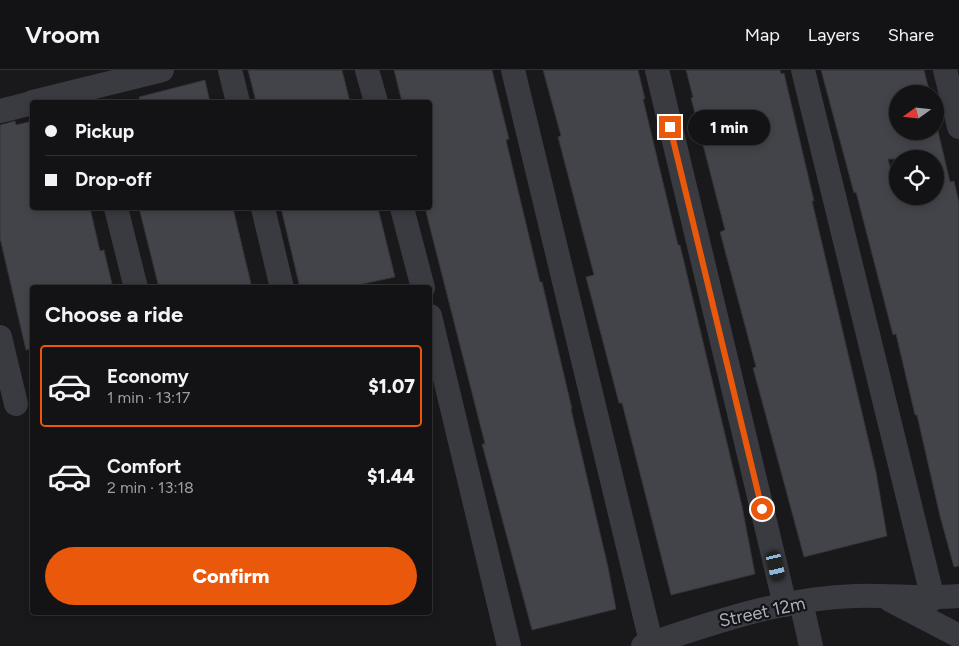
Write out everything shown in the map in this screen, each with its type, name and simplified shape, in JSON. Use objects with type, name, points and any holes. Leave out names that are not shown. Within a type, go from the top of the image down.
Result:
[{"type":"street","points":[[40,100],[85,87],[162,70]]},
{"type":"street","points":[[230,70],[238,100]]},
{"type":"street","points":[[367,70],[375,100]]},
{"type":"street","points":[[513,70],[649,645]]},
{"type":"street","points":[[657,70],[793,603],[811,646]]},
{"type":"street","points":[[803,70],[933,599]]},
{"type":"street","points":[[945,70],[959,127]]},
{"type":"street","points":[[0,111],[30,103]]},
{"type":"street","points":[[116,210],[135,285]]},
{"type":"street","points":[[263,210],[281,285]]},
{"type":"street","points":[[403,210],[422,285]]},
{"type":"street","points":[[432,324],[509,646]]},
{"type":"street","points":[[0,337],[16,404]]},
{"type":"street","name":"Street 12m","points":[[649,645],[697,628],[793,603],[855,596],[933,599],[959,596]]},
{"type":"street","points":[[884,597],[959,636]]},
{"type":"building","points":[[248,70],[342,70],[350,100],[256,100]]},
{"type":"building","points":[[394,70],[492,70],[509,139],[506,140],[572,409],[616,609],[532,630],[482,444],[485,444],[426,210],[432,210],[432,100],[402,100]]},
{"type":"building","points":[[543,70],[638,70],[645,99],[643,99],[742,506],[755,574],[671,595],[622,403],[619,403],[586,277],[594,275],[558,137],[561,136]]},
{"type":"building","points":[[686,70],[780,70],[781,74],[784,73],[876,472],[887,536],[804,557],[753,368],[756,367],[720,232],[725,230],[691,98],[693,97]]},
{"type":"building","points":[[821,70],[924,70],[928,85],[889,85],[889,140],[940,140],[942,150],[889,150],[889,205],[944,205],[944,156],[950,182],[954,181],[959,203],[959,566],[954,567],[896,334],[893,335],[856,192],[854,193]]},
{"type":"building","points":[[205,80],[210,100],[140,100],[139,97]]},
{"type":"building","points":[[15,121],[16,125],[30,122],[30,210],[90,210],[100,251],[104,250],[112,285],[30,285],[30,349],[26,350],[0,238],[0,125]]},
{"type":"building","points":[[140,210],[233,210],[251,285],[158,285]]},
{"type":"building","points":[[281,210],[378,210],[395,277],[358,285],[299,285]]},
{"type":"route","points":[[670,127],[762,509]]}]
